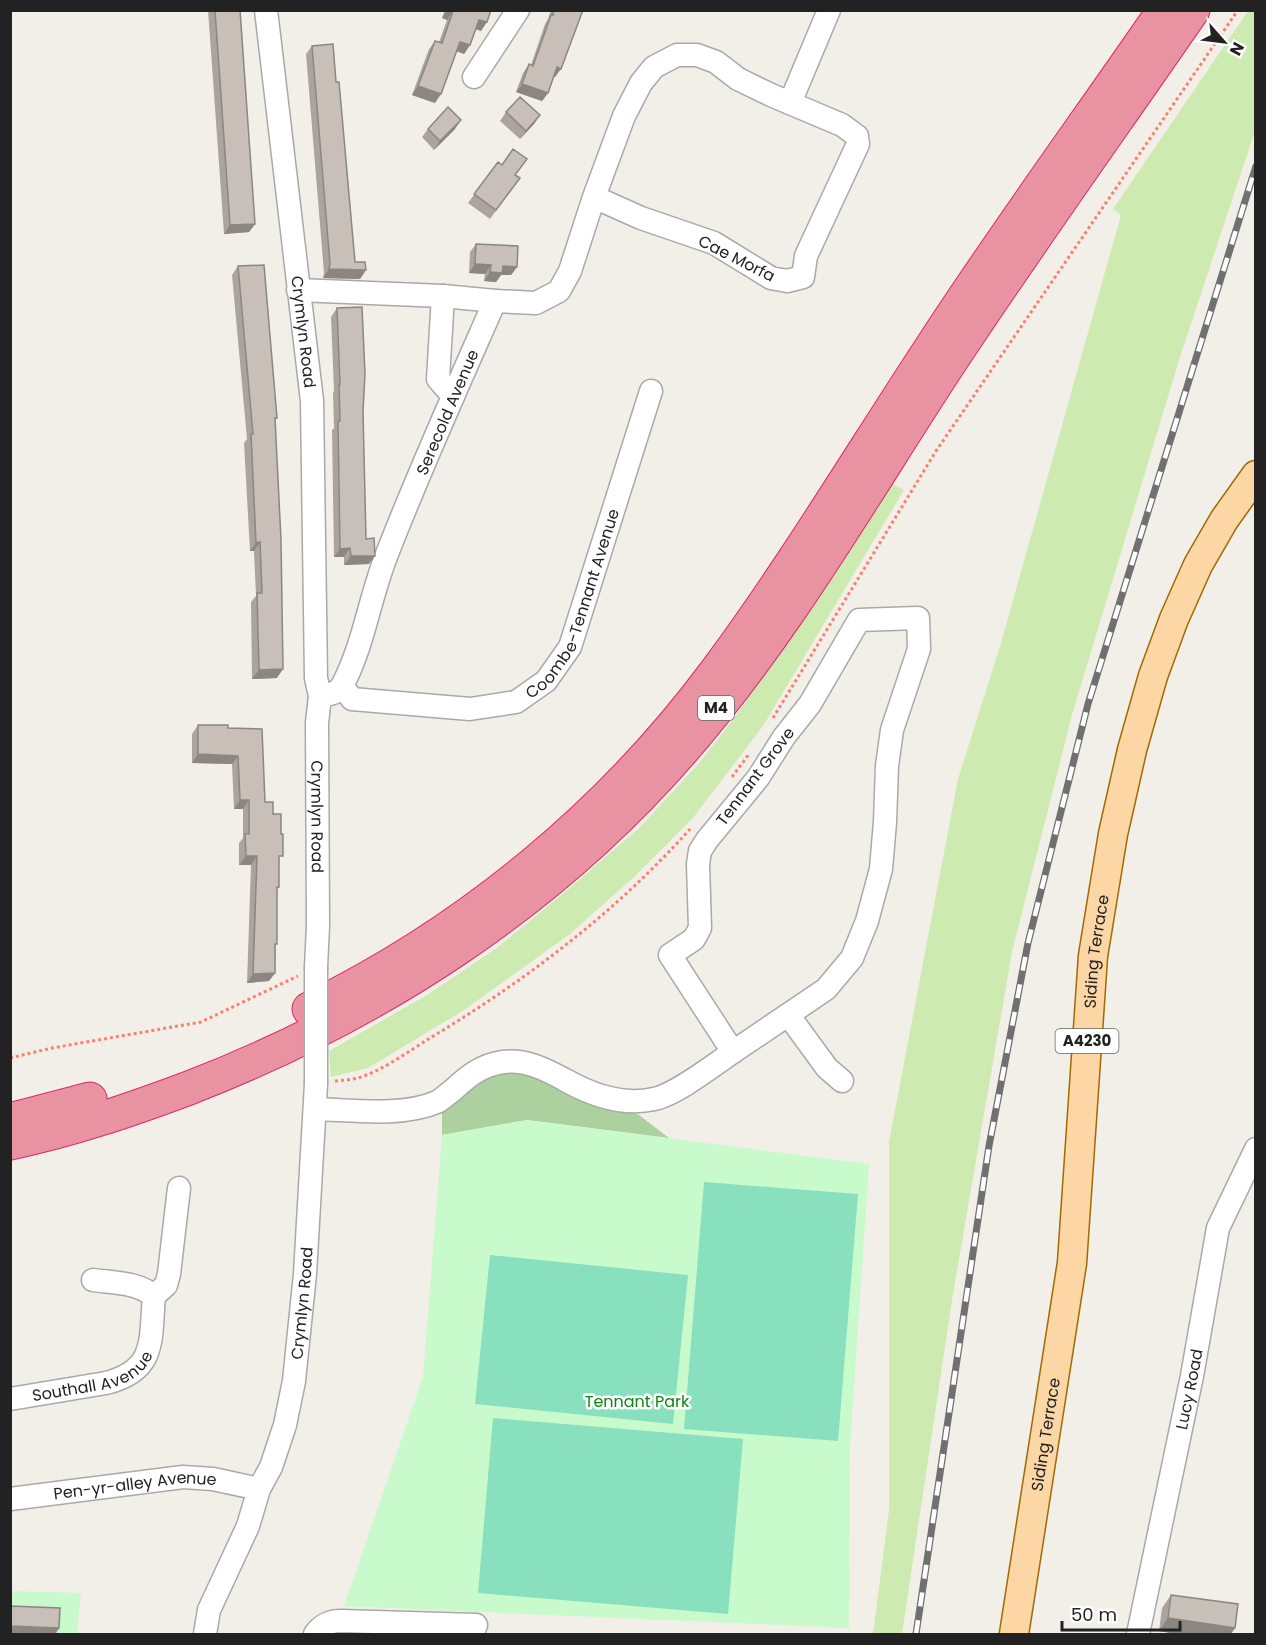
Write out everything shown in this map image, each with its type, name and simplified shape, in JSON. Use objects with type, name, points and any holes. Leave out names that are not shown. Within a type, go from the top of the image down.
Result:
[{"type":"highway","name":"M4","points":[[10,1120],[118,1090],[222,1050],[347,990],[419,948],[485,902],[549,851],[609,796],[665,735],[716,671],[771,594],[934,342],[1164,10]]},
{"type":"highway","name":"M4","points":[[10,1143],[44,1136],[126,1112],[231,1072],[360,1009],[432,967],[500,921],[565,869],[625,812],[682,751],[734,686],[791,608],[950,363],[1193,10]]},
{"type":"main road","name":"Siding Terrace","points":[[1014,1635],[1072,1263],[1093,956],[1113,834],[1132,750],[1153,676],[1174,619],[1198,565],[1224,520],[1256,476]]},
{"type":"street","name":"Crymlyn Road","points":[[205,1635],[209,1610],[248,1526],[259,1489],[271,1467],[285,1425],[294,1381],[305,1274],[316,1084],[318,926],[316,723],[320,696],[316,678],[312,401],[266,10]]},
{"type":"street","points":[[474,77],[518,10]]},
{"type":"street","points":[[790,103],[829,10]]},
{"type":"street","name":"Cae Morfa","points":[[495,301],[536,303],[559,291],[570,271],[594,197],[624,116],[641,83],[654,68],[677,55],[697,55],[716,62],[738,79],[842,125],[857,136],[858,144],[806,256],[803,277],[787,281],[771,278],[714,243],[641,218],[594,197]]},
{"type":"street","points":[[298,290],[443,296],[495,301]]},
{"type":"street","points":[[443,296],[438,379],[453,396]]},
{"type":"street","name":"Serecold Avenue","points":[[343,687],[386,556],[495,301]]},
{"type":"street","name":"Coombe-Tennant Avenue","points":[[343,687],[352,699],[470,709],[516,702],[546,681],[570,647],[651,391]]},
{"type":"street","name":"Tennant Grove","points":[[918,618],[919,649],[892,730],[887,766],[881,869],[867,921],[852,958],[826,989],[789,1016],[733,1052],[670,955],[694,939],[700,928],[698,864],[700,851],[706,840],[758,778],[784,737],[810,704],[859,620],[918,618]]},
{"type":"street","points":[[320,696],[335,694],[343,687]]},
{"type":"street","points":[[789,1016],[827,1068],[842,1081]]},
{"type":"street","points":[[315,1109],[405,1111],[423,1107],[440,1100],[472,1073],[504,1062],[529,1063],[607,1099],[631,1101],[656,1099],[691,1080],[733,1052]]},
{"type":"street","name":"Lucy Road","points":[[1138,1635],[1190,1386],[1218,1228],[1256,1149]]},
{"type":"street","points":[[93,1280],[136,1286],[147,1290],[154,1296],[166,1285],[179,1188]]},
{"type":"street","name":"Southall Avenue","points":[[10,1399],[106,1383],[121,1379],[139,1368],[149,1352],[154,1296]]},
{"type":"street","name":"Pen-yr-alley Avenue","points":[[10,1499],[183,1477],[213,1479],[259,1489]]},
{"type":"street","points":[[315,1635],[331,1621],[474,1630]]},
{"type":"path","points":[[10,1058],[52,1048],[201,1022],[316,967]]},
{"type":"green space","points":[[1248,11],[1255,11],[1255,131],[1180,357],[1072,715],[1012,952],[953,1294],[902,1634],[873,1634],[889,1510],[889,1142],[958,779],[1001,643],[1121,215],[1113,209]]},
{"type":"green space","points":[[893,484],[904,490],[763,726],[693,818],[635,876],[570,934],[464,1010],[368,1068],[331,1077],[329,1051],[427,995],[498,947],[640,827],[700,762],[738,713]]},
{"type":"green space","points":[[511,1073],[531,1074],[639,1115],[669,1138],[527,1120],[442,1135],[442,1107],[474,1084],[490,1077]]},
{"type":"green space","name":"Tennant Park","points":[[527,1120],[869,1164],[850,1447],[849,1628],[344,1606],[423,1377],[442,1135]]},
{"type":"green space","points":[[704,1182],[858,1194],[838,1441],[684,1429]]},
{"type":"green space","points":[[490,1255],[688,1275],[673,1424],[475,1404]]},
{"type":"green space","points":[[493,1418],[743,1439],[728,1614],[478,1593]]},
{"type":"green space","points":[[11,1591],[81,1593],[77,1634],[11,1634]]},
{"type":"building","points":[[215,10],[240,10],[255,224],[230,225]]},
{"type":"building","points":[[452,10],[491,10],[487,22],[479,20],[470,45],[460,42],[441,94],[418,86],[435,41],[442,43]]},
{"type":"building","points":[[554,10],[583,10],[561,69],[557,67],[548,93],[522,84],[529,64],[533,66]]},
{"type":"building","points":[[333,44],[336,82],[339,82],[355,262],[365,262],[366,270],[329,269],[312,46]]},
{"type":"building","points":[[520,97],[540,115],[526,131],[506,112]]},
{"type":"building","points":[[448,107],[461,120],[440,141],[428,129]]},
{"type":"building","points":[[513,149],[527,159],[515,175],[520,178],[496,210],[474,194],[498,162],[502,165]]},
{"type":"building","points":[[476,244],[518,246],[517,267],[503,266],[502,273],[490,272],[491,265],[475,264]]},
{"type":"building","points":[[264,265],[277,418],[275,418],[281,540],[283,669],[259,670],[257,593],[262,593],[260,542],[256,543],[251,434],[253,434],[238,266]]},
{"type":"building","points":[[362,307],[365,374],[363,412],[366,539],[374,538],[375,556],[351,556],[350,548],[340,549],[338,421],[340,421],[340,385],[337,308]]},
{"type":"building","points":[[198,725],[228,725],[228,728],[262,729],[265,802],[273,802],[273,814],[281,814],[281,834],[283,834],[283,856],[279,856],[279,887],[277,887],[275,973],[253,974],[257,856],[246,856],[245,834],[249,834],[249,800],[240,800],[238,756],[198,754]]},
{"type":"building","points":[[1171,1595],[1238,1604],[1235,1628],[1168,1618]]},
{"type":"building","points":[[10,1606],[60,1608],[59,1628],[10,1626]]},
{"type":"railway","points":[[916,1634],[989,1146],[1028,943],[1088,704],[1256,166]]}]
